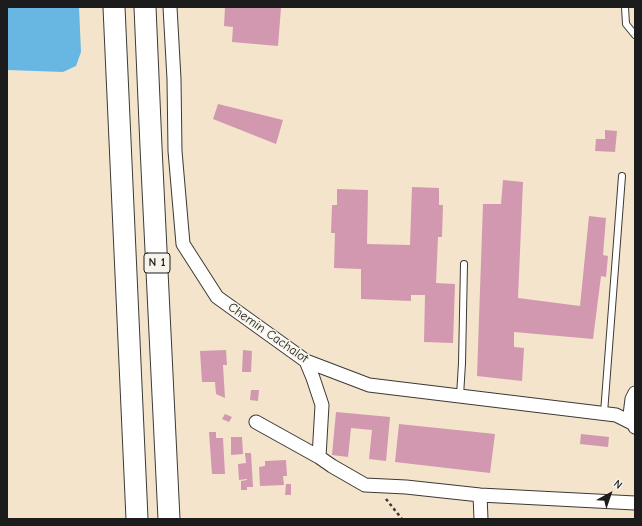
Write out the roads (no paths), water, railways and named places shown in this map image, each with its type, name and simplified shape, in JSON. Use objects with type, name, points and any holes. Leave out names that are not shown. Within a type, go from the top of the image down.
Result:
[{"type":"highway","name":"N 1","points":[[114,7],[137,519]]},
{"type":"highway","name":"N 1","points":[[145,7],[170,519]]},
{"type":"street","name":"Chemin Cachalot","points":[[170,7],[174,79],[175,151],[182,244],[217,297],[306,361],[368,386],[604,413],[616,415],[635,425]]},
{"type":"street","points":[[306,361],[322,405],[319,457]]},
{"type":"street","points":[[635,393],[632,399],[630,415],[635,425]]},
{"type":"street","points":[[256,422],[319,457],[365,485],[406,487],[480,495],[635,503]]},
{"type":"street","points":[[480,495],[481,519]]},
{"type":"lane","points":[[625,7],[626,24],[635,35]]},
{"type":"lane","points":[[604,413],[622,176]]},
{"type":"lane","points":[[460,396],[462,370],[464,264]]},
{"type":"water","points":[[7,7],[79,7],[81,52],[76,66],[63,72],[7,70]]}]
